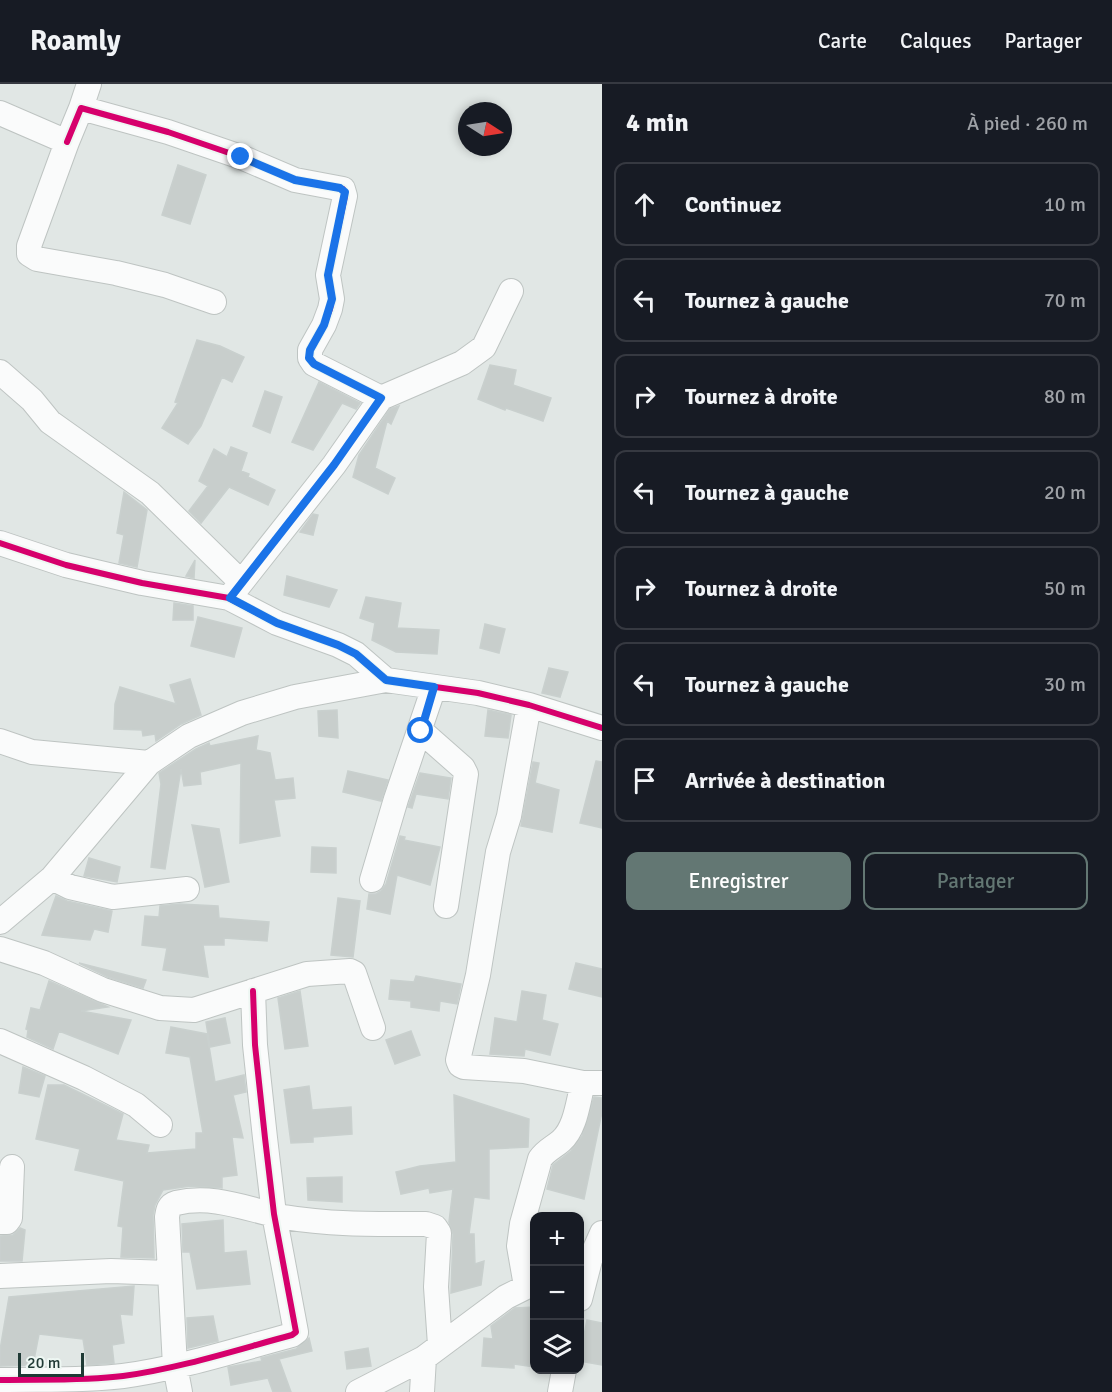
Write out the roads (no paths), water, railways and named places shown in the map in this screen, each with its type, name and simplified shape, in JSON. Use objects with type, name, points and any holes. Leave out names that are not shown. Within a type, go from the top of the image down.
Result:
[{"type":"street","points":[[89,84],[29,246],[29,254],[31,257],[165,285],[214,302]]},
{"type":"street","points":[[81,108],[168,132],[231,153],[295,180],[343,189],[345,196],[328,275],[332,299],[324,325],[310,350],[309,358],[314,364],[381,398]]},
{"type":"street","points":[[0,113],[67,142]]},
{"type":"street","points":[[235,590],[334,465],[381,398],[462,363],[484,346],[511,291]]},
{"type":"street","points":[[0,372],[32,400],[50,422],[150,493],[235,590],[277,623],[338,645],[356,654],[386,680]]},
{"type":"street","points":[[0,543],[66,565],[120,578],[235,590]]},
{"type":"street","points":[[0,922],[52,878],[149,763],[189,736],[242,712],[295,697],[386,680],[478,693],[529,705],[602,728]]},
{"type":"street","points":[[372,880],[396,799],[421,731],[434,687]]},
{"type":"street","points":[[358,1392],[432,1351],[485,1311],[530,1285],[519,1246],[522,1224],[540,1159],[544,1152],[562,1140],[569,1131],[593,1083],[524,1071],[464,1067],[458,1060],[478,975],[498,852],[509,816],[529,705]]},
{"type":"street","points":[[421,731],[463,768],[466,774],[446,906]]},
{"type":"street","points":[[0,741],[33,752],[149,763]]},
{"type":"street","points":[[52,878],[70,887],[113,897],[187,889]]},
{"type":"street","points":[[0,949],[44,963],[103,990],[160,1008],[194,1010],[306,974],[350,970],[354,973],[373,1028]]},
{"type":"street","points":[[0,1380],[112,1385],[174,1366],[272,1341],[296,1332],[274,1214],[255,1045],[252,991]]},
{"type":"street","points":[[0,1041],[84,1078],[136,1105],[160,1125]]},
{"type":"street","points":[[0,1222],[7,1222],[10,1218],[12,1167]]},
{"type":"street","points":[[180,1392],[174,1366],[167,1217],[172,1204],[213,1201],[241,1204],[274,1214],[332,1222],[426,1224],[435,1227],[439,1233],[432,1351],[422,1392]]},
{"type":"street","points":[[587,1276],[602,1233]]},
{"type":"street","points":[[0,1276],[111,1271],[169,1274]]},
{"type":"street","points":[[560,1392],[563,1374]]}]
